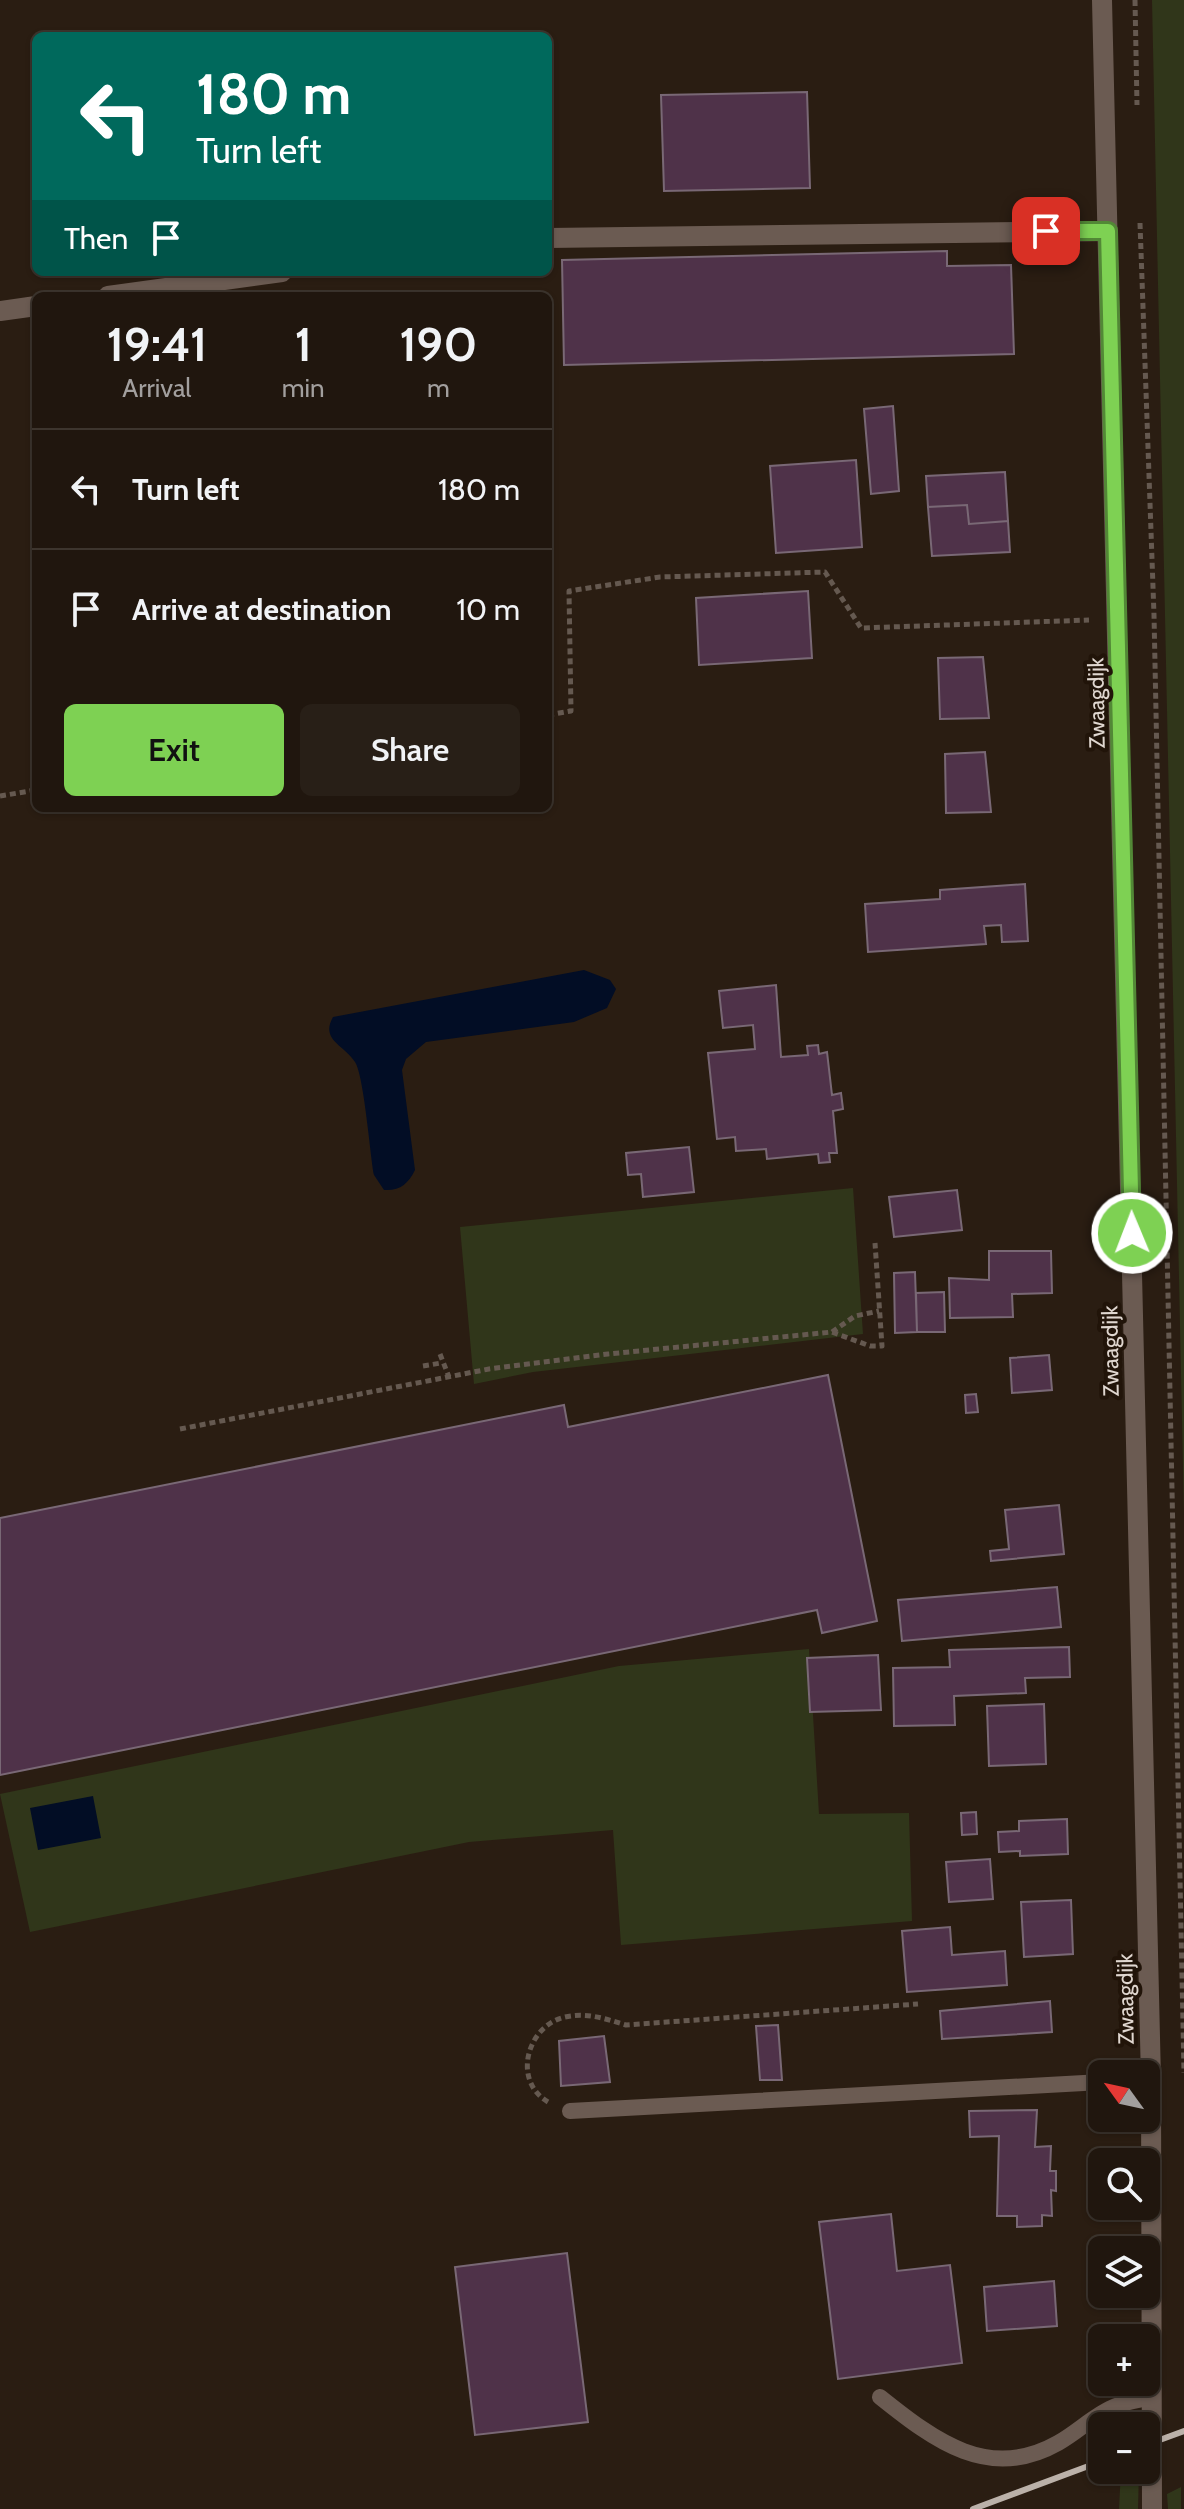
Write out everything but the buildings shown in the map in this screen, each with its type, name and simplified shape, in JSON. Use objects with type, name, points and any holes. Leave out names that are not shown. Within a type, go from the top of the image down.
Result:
[{"type":"street","name":"Zwaagdijk","points":[[1102,0],[1148,2060]]},
{"type":"street","points":[[552,238],[1108,231]]},
{"type":"street","points":[[137,292],[253,276]]},
{"type":"street","points":[[0,311],[32,307]]},
{"type":"street","name":"Zwaagdijk","points":[[1149,2132],[1152,2509]]},
{"type":"lane","points":[[570,2111],[1088,2083]]},
{"type":"lane","points":[[880,2397],[936,2436],[967,2452],[1017,2460],[1040,2453],[1105,2411],[1152,2397]]},
{"type":"path","points":[[1135,0],[1137,106]]},
{"type":"path","points":[[1140,212],[1154,615],[1184,2073]]},
{"type":"path","points":[[552,714],[571,711],[569,591],[660,577],[825,572],[861,628],[1154,615]]},
{"type":"path","points":[[0,796],[32,791]]},
{"type":"path","points":[[180,1429],[449,1377],[608,1354],[832,1332],[870,1346],[882,1346],[875,1243]]},
{"type":"path","points":[[832,1332],[855,1316],[879,1311]]},
{"type":"path","points":[[440,1354],[449,1377]]},
{"type":"path","points":[[423,1366],[442,1363]]},
{"type":"path","points":[[570,2111],[541,2098],[533,2087],[526,2064],[531,2043],[543,2026],[565,2017],[591,2015],[626,2025],[918,2004]]},
{"type":"green space","points":[[1152,0],[1184,0],[1184,1515]]},
{"type":"green space","points":[[853,1188],[863,1334],[533,1372],[474,1384],[460,1227]]},
{"type":"green space","points":[[809,1649],[819,1814],[909,1813],[912,1921],[621,1945],[613,1830],[469,1842],[30,1932],[0,1794],[619,1666]]},
{"type":"green space","points":[[1120,2484],[1139,2484],[1138,2509],[1119,2509]]},
{"type":"green space","points":[[1181,2487],[1181,2509],[1168,2509],[1167,2494]]},
{"type":"water","points":[[584,970],[610,980],[616,989],[607,1008],[574,1022],[426,1042],[406,1059],[402,1070],[415,1170],[403,1186],[384,1190],[374,1175],[358,1070],[355,1062],[331,1037],[329,1031],[333,1017]]},
{"type":"water","points":[[93,1796],[101,1838],[38,1850],[30,1808]]},
{"type":"railway","points":[[1160,2440],[1184,2431]]},
{"type":"railway","points":[[973,2509],[1088,2466]]},
{"type":"route","points":[[1046,231],[1108,231],[1132,1233]]}]
